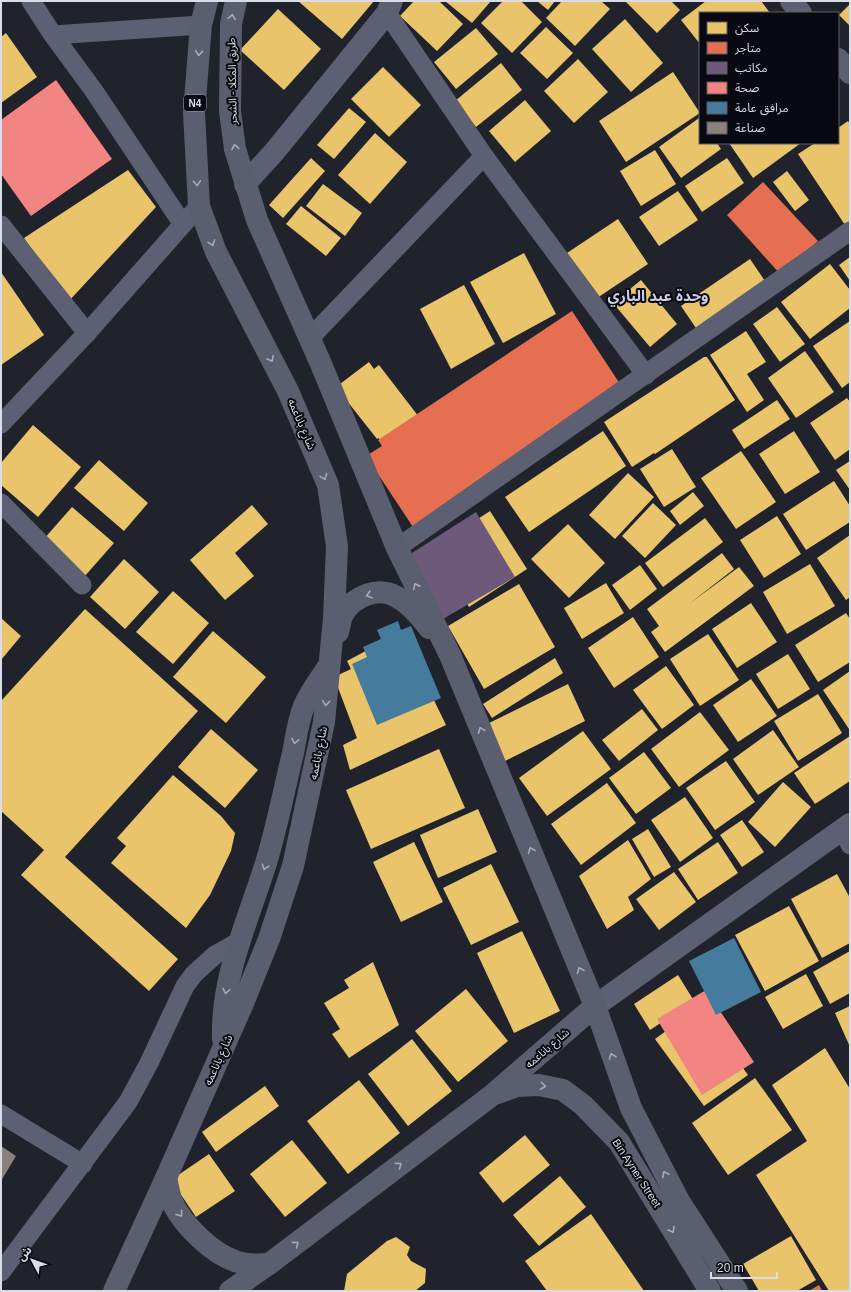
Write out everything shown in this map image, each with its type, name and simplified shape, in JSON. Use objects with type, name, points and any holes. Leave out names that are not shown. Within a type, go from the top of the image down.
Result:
[{"type":"highway","name":"N4","points":[[199,206],[194,113],[201,26],[208,1]]},
{"type":"highway","name":"طريق المكلا - الشحر","points":[[236,1],[231,24],[230,111],[235,149],[245,184],[258,220],[397,548],[450,655]]},
{"type":"highway","name":"شارع باناعمه","points":[[116,1289],[223,1048],[269,939],[293,866],[324,722],[334,618],[337,546],[328,485],[288,391],[216,252],[199,206]]},
{"type":"highway","points":[[223,1048],[224,1005],[233,962],[274,833],[301,715],[310,693],[328,668],[342,616],[350,605],[371,593],[384,593],[397,597],[407,604],[420,617],[450,655]]},
{"type":"highway","name":"Bin Ayner Street","points":[[450,655],[595,1006],[630,1108],[679,1201],[737,1291]]},
{"type":"highway","name":"شارع باناعمه","points":[[230,1291],[269,1264],[491,1096],[595,1006]]},
{"type":"highway","name":"Bin Ayner Street","points":[[491,1096],[517,1086],[539,1085],[563,1090],[583,1105],[619,1142],[710,1291]]},
{"type":"highway","points":[[166,1178],[172,1202],[178,1213],[210,1248],[223,1256],[238,1262],[253,1265],[269,1264]]},
{"type":"street","points":[[31,1],[53,35],[94,91],[182,223]]},
{"type":"street","points":[[791,1],[800,12]]},
{"type":"street","points":[[245,184],[275,151],[389,7],[484,156],[646,375]]},
{"type":"street","points":[[53,35],[201,26]]},
{"type":"street","points":[[839,59],[850,73]]},
{"type":"street","points":[[309,339],[484,156]]},
{"type":"street","points":[[1,424],[87,333],[182,223],[199,206]]},
{"type":"street","points":[[1,225],[87,333]]},
{"type":"street","points":[[397,548],[850,231]]},
{"type":"street","points":[[1,503],[82,585]]},
{"type":"street","points":[[595,1006],[848,832]]},
{"type":"street","points":[[1,1272],[83,1164],[115,1120],[139,1083],[185,986],[194,974],[215,954],[240,941]]},
{"type":"street","points":[[1,1114],[83,1164]]},
{"type":"building: سكن","points":[[298,1],[374,1],[342,39]]},
{"type":"building: سكن","points":[[414,1],[439,1],[463,24],[437,51],[400,16]]},
{"type":"building: سكن","points":[[445,1],[491,1],[472,23]]},
{"type":"building: سكن","points":[[503,1],[521,1],[542,22],[512,53],[481,23]]},
{"type":"building: سكن","points":[[537,1],[555,1],[548,10]]},
{"type":"building: سكن","points":[[562,1],[601,1],[610,9],[575,46],[546,18]]},
{"type":"building: سكن","points":[[625,1],[671,1],[680,10],[657,33]]},
{"type":"building: سكن","points":[[706,1],[761,1],[769,12],[699,12],[699,43],[681,20]]},
{"type":"building: سكن","points":[[850,4],[850,26],[839,15]]},
{"type":"building: سكن","points":[[278,9],[321,49],[284,90],[240,50]]},
{"type":"building: سكن","points":[[625,19],[663,63],[631,92],[592,49]]},
{"type":"building: سكن","points":[[546,27],[573,53],[547,79],[520,53]]},
{"type":"building: سكن","points":[[476,28],[498,54],[456,89],[434,62]]},
{"type":"building: سكن","points":[[6,33],[37,77],[1,103],[1,37]]},
{"type":"building: سكن","points":[[578,59],[608,92],[574,123],[544,91]]},
{"type":"building: سكن","points":[[501,63],[522,90],[476,127],[455,101]]},
{"type":"building: سكن","points":[[383,67],[421,105],[389,137],[351,99]]},
{"type":"building: سكن","points":[[673,72],[699,111],[699,114],[626,162],[599,121]]},
{"type":"building: سكن","points":[[525,100],[551,131],[515,162],[489,131]]},
{"type":"building: سكن","points":[[349,108],[366,122],[334,159],[317,145]]},
{"type":"building: سكن","points":[[699,118],[699,144],[718,144],[721,149],[681,178],[659,147]]},
{"type":"building: سكن","points":[[848,121],[850,124],[850,221],[845,225],[798,154],[813,144],[839,144],[839,127]]},
{"type":"building: سكن","points":[[375,133],[407,162],[370,204],[338,175]]},
{"type":"building: سكن","points":[[730,144],[800,144],[753,178]]},
{"type":"building: سكن","points":[[655,150],[676,184],[641,206],[620,171]]},
{"type":"building: سكن","points":[[311,158],[325,171],[283,218],[269,205]]},
{"type":"building: سكن","points":[[727,158],[744,183],[702,212],[685,186]]},
{"type":"building: سكن","points":[[128,170],[156,207],[68,302],[24,238]]},
{"type":"building: سكن","points":[[787,171],[809,200],[795,211],[773,182]]},
{"type":"building: سكن","points":[[323,184],[362,213],[345,236],[306,206]]},
{"type":"building: سكن","points":[[678,191],[698,220],[659,246],[639,217]]},
{"type":"building: سكن","points":[[301,206],[341,238],[326,256],[286,224]]},
{"type":"building: سكن","points":[[618,219],[648,264],[597,298],[567,253]]},
{"type":"building: سكن","points":[[524,253],[556,314],[503,343],[470,282]]},
{"type":"building: سكن","points":[[850,257],[850,281],[839,265]]},
{"type":"building: سكن","points":[[750,259],[767,284],[698,331],[681,306]]},
{"type":"building: سكن","points":[[830,264],[850,290],[850,308],[810,339],[781,302]]},
{"type":"building: سكن","points":[[1,272],[44,335],[1,365]]},
{"type":"building: سكن","points":[[641,280],[677,324],[650,347],[613,303]]},
{"type":"building: سكن","points":[[464,285],[495,344],[451,369],[420,309]]},
{"type":"building: سكن","points":[[777,307],[805,344],[780,362],[753,324]]},
{"type":"building: سكن","points":[[850,321],[850,382],[842,388],[813,346]]},
{"type":"building: سكن","points":[[746,331],[766,362],[747,374],[764,400],[747,412],[710,355]]},
{"type":"building: سكن","points":[[805,351],[834,392],[796,418],[768,378]]},
{"type":"building: سكن","points":[[704,357],[707,357],[735,400],[655,454],[654,453],[632,467],[604,422]]},
{"type":"building: سكن","points":[[369,362],[374,369],[379,365],[419,417],[382,445],[379,438],[377,439],[336,387]]},
{"type":"building: سكن","points":[[847,398],[850,402],[850,449],[835,460],[810,423]]},
{"type":"building: سكن","points":[[777,400],[790,419],[744,449],[732,430]]},
{"type":"building: سكن","points":[[33,425],[81,467],[38,517],[1,485],[1,463]]},
{"type":"building: سكن","points":[[603,431],[626,466],[529,532],[505,497]]},
{"type":"building: سكن","points":[[794,431],[820,472],[785,494],[759,454]]},
{"type":"building: سكن","points":[[672,449],[696,487],[664,507],[640,469]]},
{"type":"building: سكن","points":[[741,451],[776,502],[736,529],[701,478]]},
{"type":"building: سكن","points":[[99,460],[148,503],[124,531],[74,488]]},
{"type":"building: سكن","points":[[850,461],[850,490],[836,470]]},
{"type":"building: سكن","points":[[628,473],[654,497],[615,539],[589,515]]},
{"type":"building: سكن","points":[[834,481],[850,506],[850,522],[806,550],[783,514]]},
{"type":"building: سكن","points":[[693,492],[704,506],[680,525],[670,511]]},
{"type":"building: سكن","points":[[653,503],[676,525],[645,558],[622,536]]},
{"type":"building: سكن","points":[[252,505],[268,524],[235,553],[254,576],[225,600],[190,560]]},
{"type":"building: سكن","points":[[72,507],[114,543],[84,577],[43,540]]},
{"type":"building: سكن","points":[[490,511],[527,569],[469,607],[432,549]]},
{"type":"building: سكن","points":[[777,516],[801,554],[764,578],[740,540]]},
{"type":"building: سكن","points":[[705,518],[723,542],[663,587],[645,563]]},
{"type":"building: سكن","points":[[568,524],[605,563],[569,598],[531,559]]},
{"type":"building: سكن","points":[[850,535],[850,597],[846,600],[817,558]]},
{"type":"building: سكن","points":[[722,553],[734,569],[689,604],[739,567],[754,586],[665,652],[651,632],[659,626],[647,609]]},
{"type":"building: سكن","points":[[124,559],[159,592],[125,629],[90,597]]},
{"type":"building: سكن","points":[[810,564],[835,606],[787,634],[763,592]]},
{"type":"building: سكن","points":[[640,565],[657,589],[630,610],[612,585]]},
{"type":"building: سكن","points":[[606,583],[624,613],[582,639],[564,608]]},
{"type":"building: سكن","points":[[519,584],[555,647],[484,689],[448,626]]},
{"type":"building: سكن","points":[[173,591],[209,623],[173,664],[136,632]]},
{"type":"building: سكن","points":[[751,603],[777,642],[737,668],[712,629]]},
{"type":"building: سكن","points":[[85,609],[198,711],[65,857],[178,959],[149,991],[21,875],[44,850],[1,811],[1,701]]},
{"type":"building: سكن","points":[[846,613],[850,619],[850,662],[818,682],[795,645]]},
{"type":"building: سكن","points":[[633,617],[659,657],[614,688],[588,648]]},
{"type":"building: سكن","points":[[1,618],[21,636],[1,660]]},
{"type":"building: سكن","points":[[213,631],[266,677],[226,723],[173,677]]},
{"type":"building: سكن","points":[[401,632],[446,725],[350,770],[343,745],[357,738],[334,677],[351,669],[347,661]]},
{"type":"building: سكن","points":[[708,634],[739,680],[700,706],[670,659]]},
{"type":"building: سكن","points":[[788,654],[810,689],[778,709],[756,674]]},
{"type":"building: سكن","points":[[555,658],[563,673],[492,718],[483,704]]},
{"type":"building: سكن","points":[[666,666],[694,705],[662,729],[633,690]]},
{"type":"building: سكن","points":[[850,671],[850,728],[849,729],[823,690]]},
{"type":"building: سكن","points":[[751,679],[777,716],[738,742],[713,705]]},
{"type":"building: سكن","points":[[568,684],[585,721],[503,762],[485,725]]},
{"type":"building: سكن","points":[[818,694],[842,733],[798,761],[774,721]]},
{"type":"building: سكن","points":[[642,709],[658,730],[619,761],[602,740]]},
{"type":"building: سكن","points":[[700,712],[729,750],[679,787],[651,749]]},
{"type":"building: سكن","points":[[211,729],[258,770],[225,808],[178,767]]},
{"type":"building: سكن","points":[[773,730],[799,767],[758,795],[733,759]]},
{"type":"building: سكن","points":[[583,731],[611,769],[547,816],[519,778]]},
{"type":"building: سكن","points":[[850,736],[850,781],[815,804],[794,773]]},
{"type":"building: سكن","points":[[439,749],[465,808],[371,849],[346,790]]},
{"type":"building: سكن","points":[[644,752],[671,788],[636,814],[609,778]]},
{"type":"building: سكن","points":[[726,761],[755,802],[715,830],[686,788]]},
{"type":"building: سكن","points":[[173,775],[221,816],[235,833],[231,851],[210,895],[186,928],[111,863],[126,846],[117,838]]},
{"type":"building: سكن","points":[[783,782],[811,807],[775,847],[748,822]]},
{"type":"building: سكن","points":[[607,783],[636,823],[581,865],[551,824]]},
{"type":"building: سكن","points":[[685,797],[713,838],[680,862],[651,820]]},
{"type":"building: سكن","points":[[478,809],[497,852],[438,878],[420,835]]},
{"type":"building: سكن","points":[[742,820],[764,852],[742,867],[720,835]]},
{"type":"building: سكن","points":[[648,829],[671,867],[654,877],[632,839]]},
{"type":"building: سكن","points":[[628,840],[651,879],[628,897],[634,910],[607,929],[579,876]]},
{"type":"building: سكن","points":[[414,842],[443,902],[401,922],[373,862]]},
{"type":"building: سكن","points":[[718,842],[738,873],[698,900],[678,869]]},
{"type":"building: سكن","points":[[491,864],[519,922],[471,945],[443,888]]},
{"type":"building: سكن","points":[[674,872],[696,902],[659,930],[636,899]]},
{"type":"building: سكن","points":[[837,874],[850,898],[850,943],[822,958],[791,899]]},
{"type":"building: سكن","points":[[789,906],[819,961],[765,991],[735,935]]},
{"type":"building: سكن","points":[[522,931],[560,1011],[514,1033],[477,953]]},
{"type":"building: سكن","points":[[850,951],[850,993],[830,1004],[813,972]]},
{"type":"building: سكن","points":[[373,962],[399,1025],[349,1058],[332,1034],[340,1029],[324,1003],[349,988],[344,980]]},
{"type":"building: سكن","points":[[806,974],[823,1006],[783,1029],[765,997]]},
{"type":"building: سكن","points":[[678,975],[694,1001],[650,1030],[634,1004]]},
{"type":"building: سكن","points":[[466,989],[508,1041],[458,1082],[415,1031]]},
{"type":"building: سكن","points":[[850,1006],[850,1047],[835,1013]]},
{"type":"building: سكن","points":[[699,1007],[748,1075],[704,1106],[655,1039]]},
{"type":"building: سكن","points":[[412,1039],[452,1091],[408,1126],[368,1074]]},
{"type":"building: سكن","points":[[825,1048],[850,1089],[850,1291],[829,1291],[756,1175],[807,1141],[772,1085]]},
{"type":"building: سكن","points":[[755,1078],[792,1130],[728,1175],[692,1123]]},
{"type":"building: سكن","points":[[359,1080],[400,1133],[348,1174],[307,1121]]},
{"type":"building: سكن","points":[[265,1086],[279,1106],[216,1152],[202,1132]]},
{"type":"building: سكن","points":[[525,1135],[550,1165],[503,1203],[479,1173]]},
{"type":"building: سكن","points":[[292,1140],[327,1183],[285,1217],[250,1174]]},
{"type":"building: سكن","points":[[209,1154],[235,1191],[196,1217],[171,1180]]},
{"type":"building: سكن","points":[[560,1176],[586,1207],[539,1246],[513,1215]]},
{"type":"building: سكن","points":[[591,1214],[644,1291],[547,1291],[525,1261]]},
{"type":"building: سكن","points":[[791,1236],[816,1280],[797,1291],[759,1291],[743,1264]]},
{"type":"building: سكن","points":[[396,1237],[410,1247],[407,1255],[411,1261],[426,1269],[425,1283],[415,1291],[344,1291],[347,1274],[387,1241]]},
{"type":"building: متاجر","points":[[763,182],[818,241],[781,275],[727,215]]},
{"type":"building: متاجر","points":[[572,311],[620,384],[415,530],[366,456],[382,446],[378,440]]},
{"type":"building: متاجر","points":[[819,1285],[822,1291],[809,1291]]},
{"type":"building: مكاتب","points":[[476,512],[515,577],[436,623],[401,560]]},
{"type":"building: صحة","points":[[56,80],[112,159],[31,216],[1,174],[1,120]]},
{"type":"building: صحة","points":[[706,990],[754,1062],[702,1095],[657,1019]]},
{"type":"building: مرافق عامة","points":[[398,621],[401,630],[411,626],[441,698],[377,725],[352,664],[367,657],[363,647],[381,639],[377,630]]},
{"type":"building: مرافق عامة","points":[[734,938],[761,992],[716,1015],[689,961]]},
{"type":"building: صناعة","points":[[1,1146],[16,1156],[1,1181]]},
{"type":"district","name":"وحدة عبد الباري","points":[[658,295]]}]
